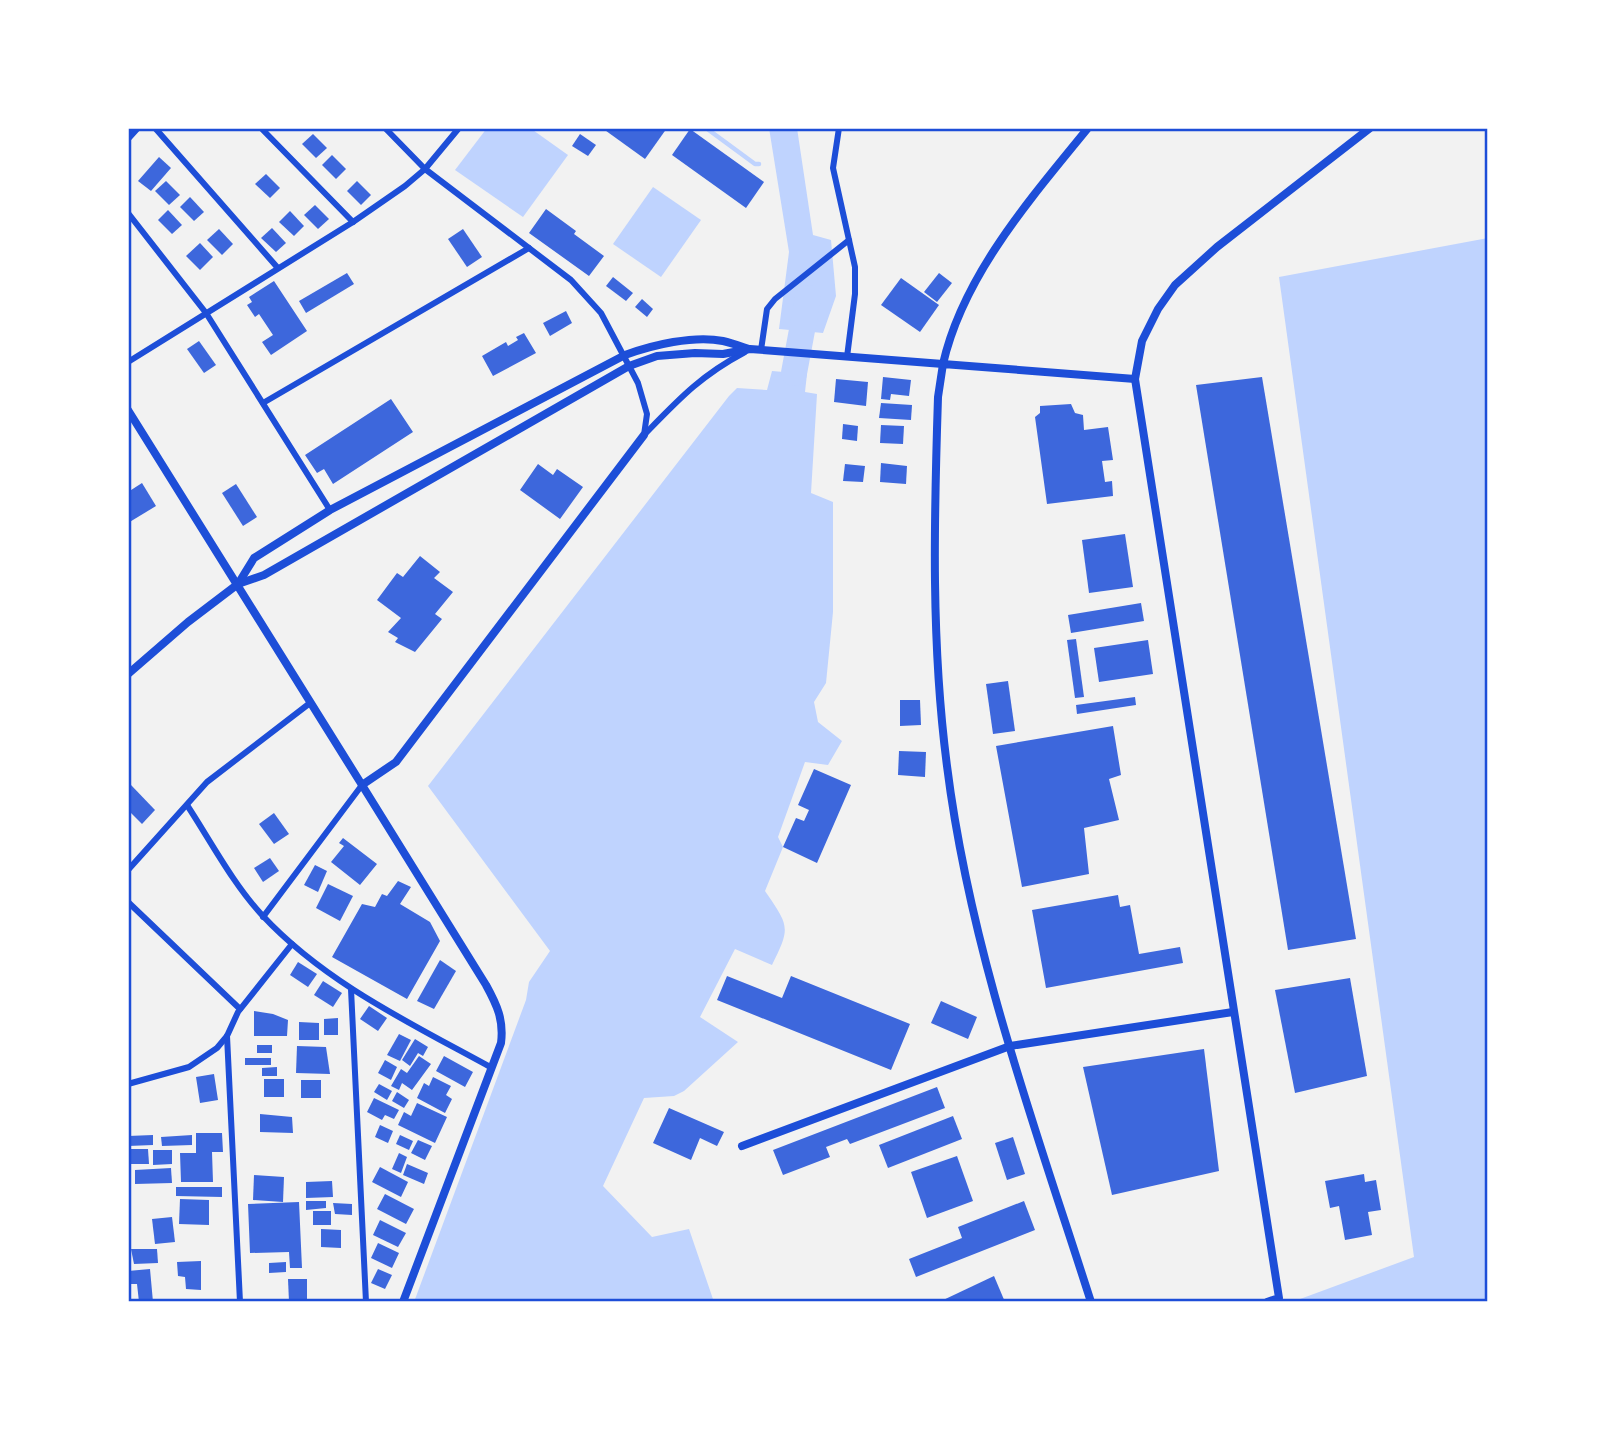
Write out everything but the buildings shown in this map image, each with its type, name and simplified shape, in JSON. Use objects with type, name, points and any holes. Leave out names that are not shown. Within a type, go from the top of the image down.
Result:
[{"type":"street","points":[[128,139],[138,128]]},
{"type":"street","points":[[155,128],[277,267]]},
{"type":"street","points":[[261,128],[353,222]]},
{"type":"street","points":[[385,128],[425,169],[571,280],[601,313],[638,383],[647,414],[644,435]]},
{"type":"street","points":[[128,362],[353,222],[405,186],[425,169],[459,128]]},
{"type":"street","points":[[839,128],[833,168],[855,267],[855,294],[848,356]]},
{"type":"street","points":[[1088,128],[1013,221],[984,268],[950,336],[938,397],[934,572],[946,755],[966,880],[1010,1046],[1091,1302]]},
{"type":"street","points":[[1267,1302],[1279,1298],[1135,379],[1142,341],[1175,285],[1217,247],[1370,128]]},
{"type":"street","points":[[128,213],[206,313],[330,510]]},
{"type":"street","points":[[761,350],[767,309],[775,299],[849,240]]},
{"type":"street","points":[[263,402],[529,248]]},
{"type":"street","points":[[238,584],[254,558],[330,510],[625,355],[649,346],[675,341],[720,340],[750,349],[771,351],[1135,379]]},
{"type":"street","points":[[128,674],[188,622],[238,584],[264,575],[629,366],[657,356],[723,354],[750,349]]},
{"type":"street","points":[[263,917],[362,785],[396,762],[644,435],[692,385],[720,365],[750,349]]},
{"type":"street","points":[[128,410],[498,1008],[503,1029],[501,1043],[403,1302]]},
{"type":"street","points":[[128,870],[207,782],[310,703]]},
{"type":"street","points":[[187,805],[251,903],[292,944],[351,989],[492,1068]]},
{"type":"street","points":[[128,902],[240,1009]]},
{"type":"street","points":[[128,1084],[189,1067],[217,1048],[227,1036],[240,1009],[292,944]]},
{"type":"street","points":[[351,989],[366,1302]]},
{"type":"street","points":[[742,1146],[1010,1046],[1233,1012]]},
{"type":"street","points":[[227,1036],[240,1302]]},
{"type":"water","points":[[487,128],[530,128],[568,155],[523,217],[455,170]]},
{"type":"water","points":[[769,128],[797,128],[813,235],[831,240],[836,296],[823,333],[779,329],[789,252]]},
{"type":"water","points":[[653,187],[701,220],[661,277],[613,244]]},
{"type":"water","points":[[1488,238],[1488,1302],[1292,1302],[1414,1257],[1279,277]]},
{"type":"water","points":[[772,371],[807,374],[805,392],[817,394],[811,493],[833,502],[833,612],[826,683],[814,702],[818,722],[842,741],[828,765],[805,762],[778,837],[783,847],[765,891],[785,927],[772,965],[735,949],[700,1017],[738,1042],[684,1091],[674,1096],[644,1098],[603,1186],[652,1237],[689,1229],[714,1302],[414,1302],[526,1000],[529,982],[550,951],[428,786],[729,396],[737,388],[767,390]]},
{"type":"waterway","points":[[706,128],[755,164],[759,164]]},
{"type":"waterway","points":[[794,373],[808,298]]}]
